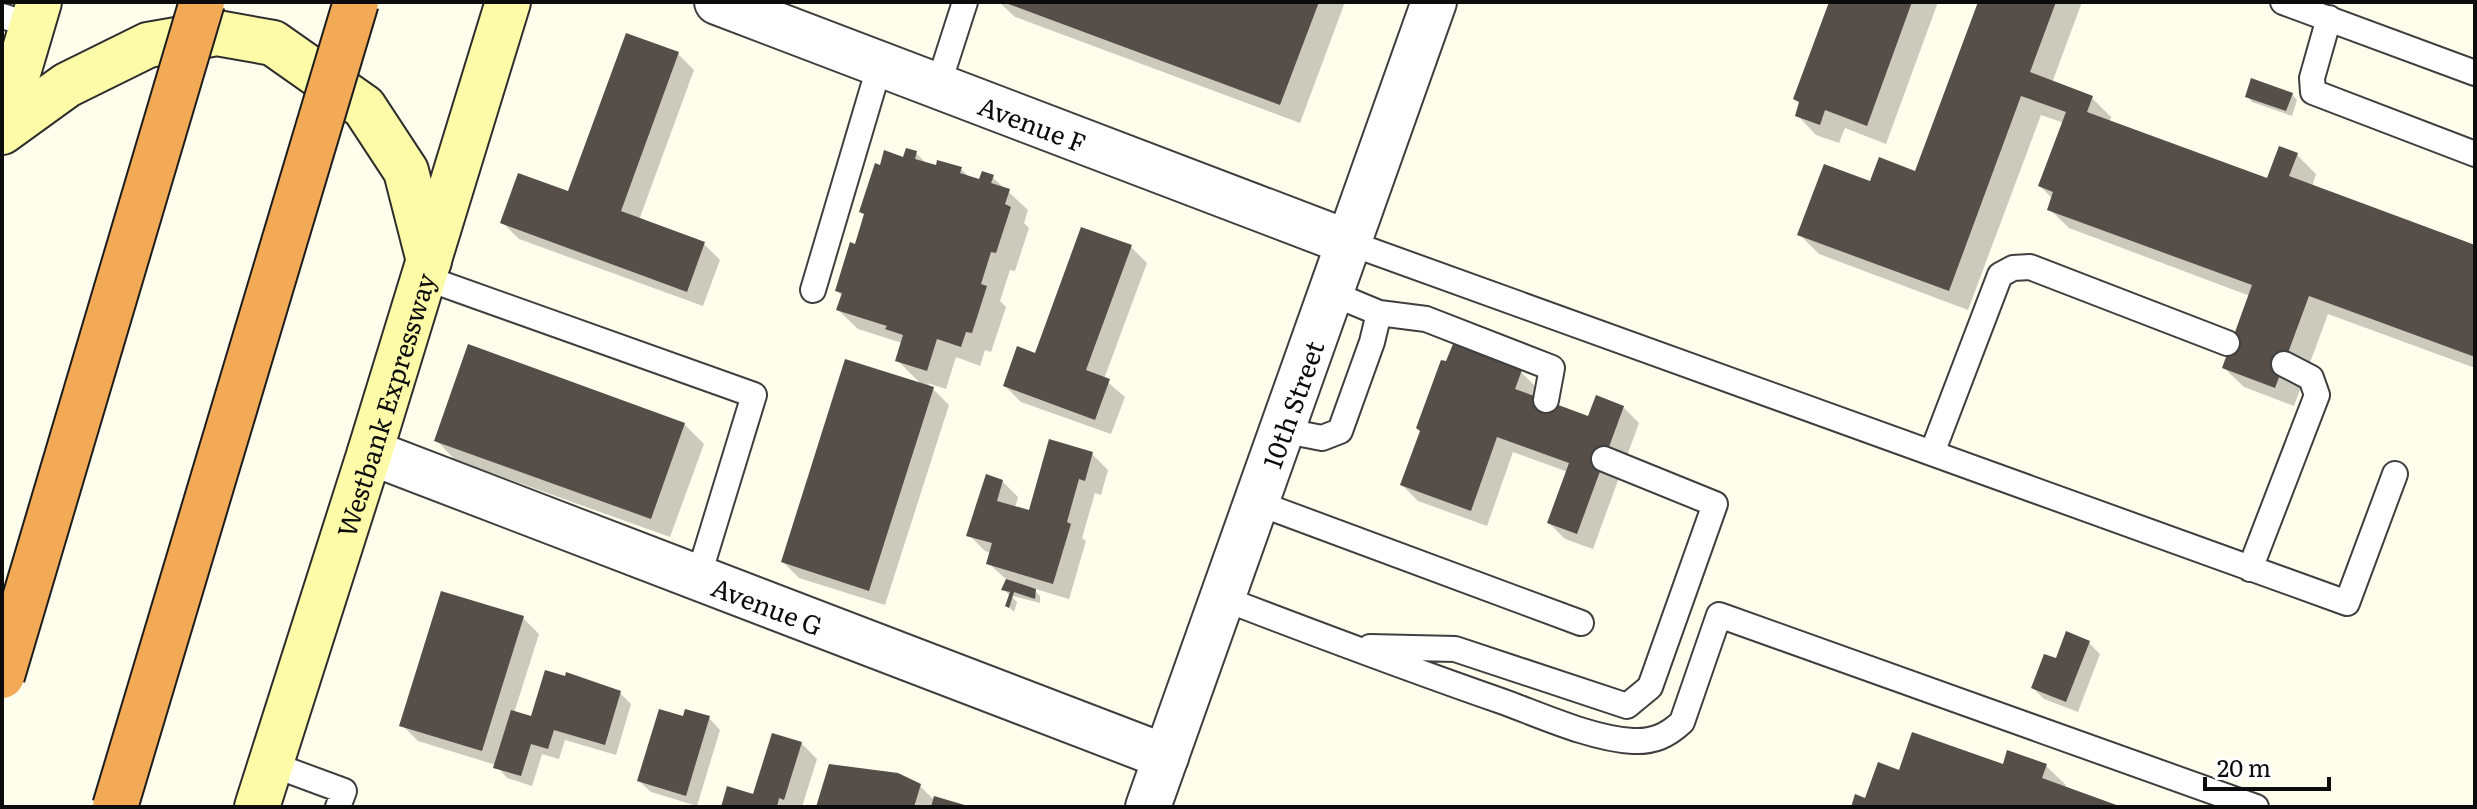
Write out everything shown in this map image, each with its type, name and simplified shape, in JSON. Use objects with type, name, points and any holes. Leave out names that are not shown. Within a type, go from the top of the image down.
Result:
[{"type":"highway","points":[[2,676],[202,2]]},
{"type":"highway","points":[[115,807],[356,2]]},
{"type":"main road","name":"Westbank Expressway","points":[[257,807],[508,2]]},
{"type":"main road","points":[[2,130],[24,15]]},
{"type":"main road","points":[[2,130],[67,85],[148,45],[217,33],[273,43],[364,107],[406,171],[426,269]]},
{"type":"street","name":"Avenue F","points":[[717,2],[1347,242]]},
{"type":"street","name":"10th Street","points":[[1148,807],[1434,2]]},
{"type":"street","name":"Avenue G","points":[[370,452],[1166,757]]},
{"type":"lane","points":[[938,86],[964,2]]},
{"type":"lane","points":[[2283,2],[2475,73]]},
{"type":"lane","points":[[2329,18],[2312,78],[2313,92],[2475,154]]},
{"type":"lane","points":[[813,290],[880,64]]},
{"type":"lane","points":[[1347,242],[2347,603],[2395,474]]},
{"type":"lane","points":[[1932,453],[2000,275],[2013,268],[2030,267],[2227,343]]},
{"type":"lane","points":[[426,269],[754,395],[698,578]]},
{"type":"lane","points":[[1331,293],[1379,313],[1426,319],[1552,368],[1546,400]]},
{"type":"lane","points":[[1281,430],[1322,438],[1340,431],[1372,342],[1379,313]]},
{"type":"lane","points":[[2250,569],[2317,395],[2311,378],[2284,364]]},
{"type":"lane","points":[[1348,647],[1455,649],[1627,706],[1650,687],[1715,504],[1604,459]]},
{"type":"lane","points":[[1255,502],[1581,623]]},
{"type":"lane","points":[[1222,598],[1348,647],[1583,730],[1631,741],[1651,740],[1669,734],[1682,722],[1719,615],[2256,807]]},
{"type":"lane","points":[[271,764],[344,791],[338,807]]},
{"type":"building","points":[[1003,2],[1319,2],[1280,105]]},
{"type":"building","points":[[1829,2],[1912,2],[1867,126],[1825,110],[1820,125],[1795,116],[1799,102],[1793,99]]},
{"type":"building","points":[[1978,2],[2056,2],[2030,72],[2093,96],[2087,112],[2267,178],[2279,146],[2298,153],[2289,176],[2475,245],[2475,357],[2309,296],[2275,388],[2222,368],[2252,285],[2047,210],[2053,192],[2038,186],[2066,112],[2021,96],[1949,291],[1797,235],[1824,164],[1870,181],[1879,157],[1915,171]]},
{"type":"building","points":[[626,33],[679,52],[621,211],[705,242],[687,292],[500,223],[518,173],[568,191]]},
{"type":"building","points":[[2251,78],[2293,93],[2286,111],[2245,97]]},
{"type":"building","points":[[906,148],[917,151],[915,159],[936,165],[937,160],[962,167],[960,173],[979,179],[982,171],[994,175],[991,183],[1010,189],[1005,204],[1011,207],[996,253],[991,252],[981,284],[987,286],[972,333],[966,332],[961,347],[937,339],[927,371],[895,361],[903,335],[885,329],[887,326],[836,310],[842,293],[835,291],[850,242],[855,244],[864,214],[859,212],[875,163],[880,165],[884,150],[903,157]]},
{"type":"building","points":[[1081,227],[1132,245],[1086,370],[1110,379],[1095,420],[1003,386],[1017,346],[1035,353]]},
{"type":"building","points":[[468,344],[685,423],[651,519],[434,441]]},
{"type":"building","points":[[1453,344],[1522,370],[1515,389],[1588,416],[1596,395],[1624,406],[1577,534],[1547,523],[1569,463],[1497,437],[1471,511],[1400,485],[1420,431],[1416,428],[1441,360],[1446,361]]},
{"type":"building","points":[[845,359],[934,387],[869,591],[781,562]]},
{"type":"building","points":[[1049,439],[1093,452],[1085,481],[1079,479],[1067,522],[1071,524],[1053,584],[986,564],[992,543],[966,536],[986,474],[1003,480],[997,501],[1029,510]]},
{"type":"building","points":[[1006,579],[1036,589],[1035,599],[1014,592],[1009,608],[1005,606],[1010,592],[1001,590]]},
{"type":"building","points":[[441,591],[524,616],[482,751],[399,726]]},
{"type":"building","points":[[2066,631],[2090,641],[2066,702],[2031,688],[2044,654],[2056,658]]},
{"type":"building","points":[[545,670],[565,676],[566,672],[621,691],[605,745],[554,730],[548,749],[531,744],[521,776],[493,768],[511,710],[531,716]]},
{"type":"building","points":[[659,709],[683,716],[685,709],[710,716],[686,796],[637,781]]},
{"type":"building","points":[[1912,732],[2003,764],[2007,750],[2047,764],[2042,778],[2122,807],[1851,807],[1855,794],[1865,798],[1878,762],[1899,770]]},
{"type":"building","points":[[772,733],[802,742],[784,800],[779,798],[777,807],[721,807],[727,786],[753,794]]},
{"type":"building","points":[[829,764],[898,773],[921,784],[914,807],[816,807]]},
{"type":"building","points":[[934,796],[968,806],[968,807],[931,807]]}]
